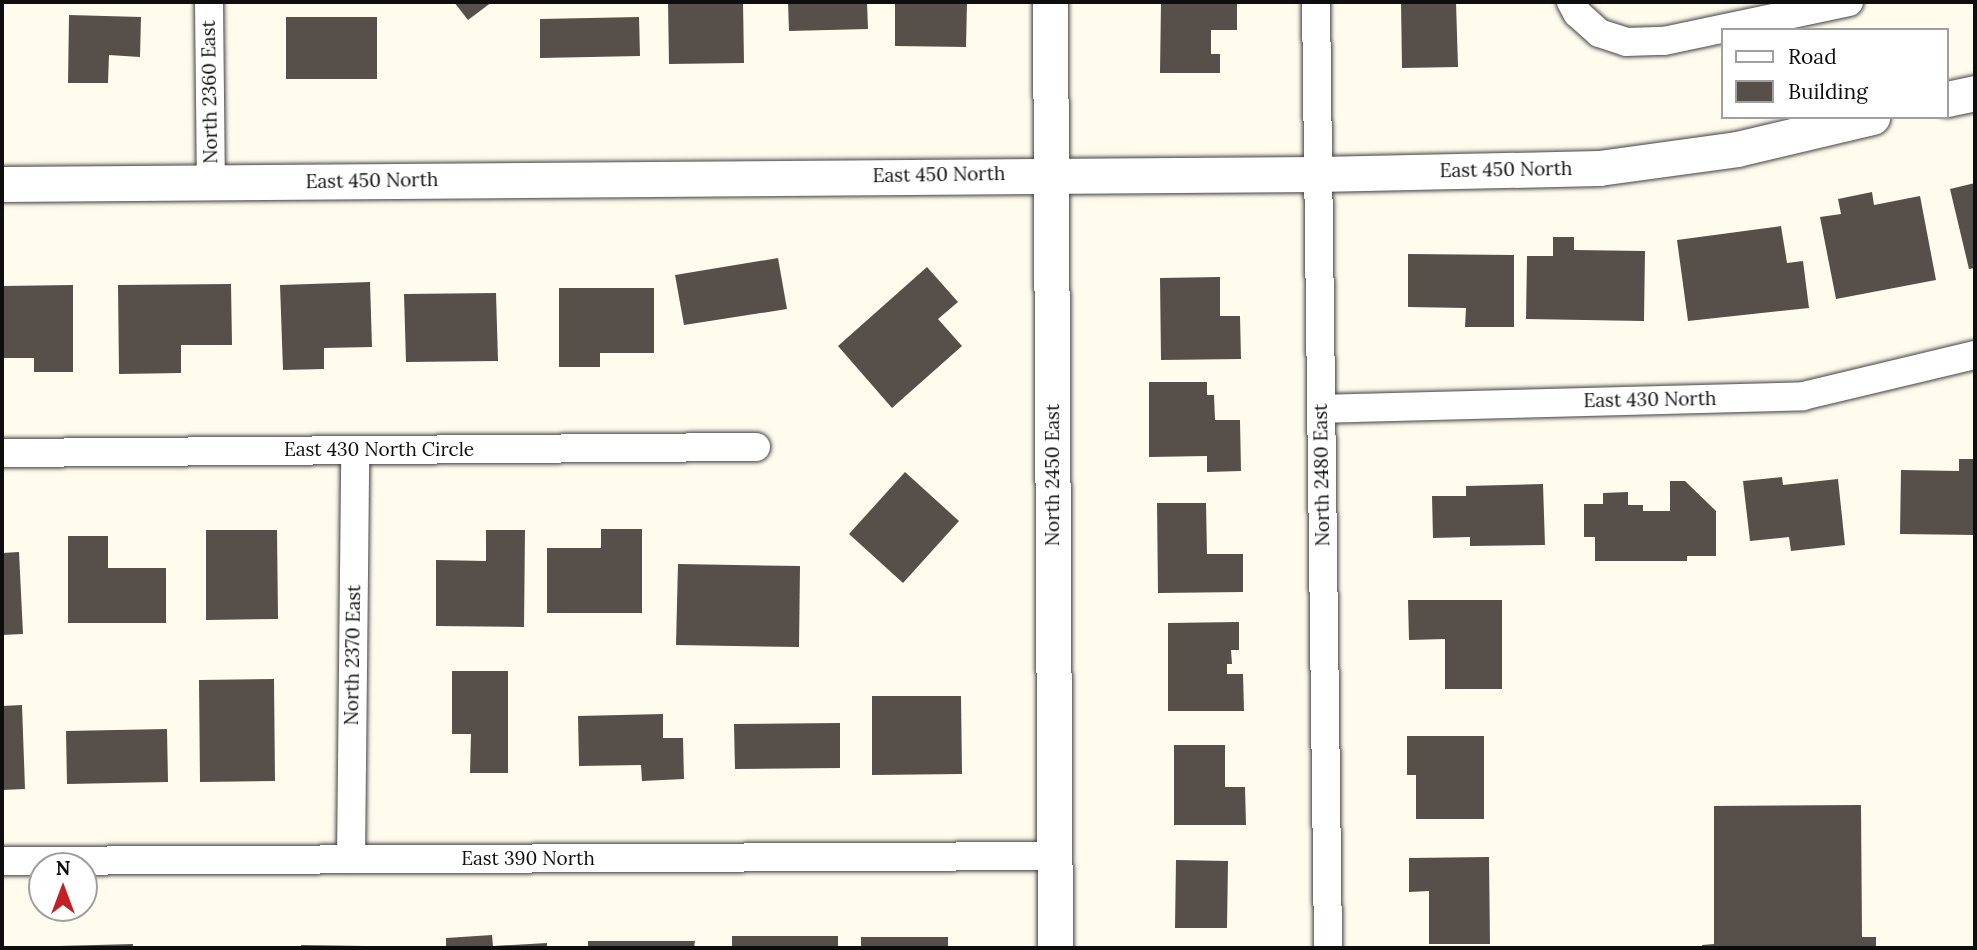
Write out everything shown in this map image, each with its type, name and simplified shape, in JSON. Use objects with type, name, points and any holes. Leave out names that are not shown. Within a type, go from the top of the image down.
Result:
[{"type":"street","name":"North 2360 East","points":[[209,2],[211,182]]},
{"type":"street","name":"North 2450 East","points":[[1051,2],[1055,948]]},
{"type":"street","name":"North 2480 East","points":[[1316,2],[1328,948]]},
{"type":"street","points":[[1571,2],[1577,13],[1599,33],[1626,42],[1664,41],[1722,29]]},
{"type":"street","points":[[1726,28],[1849,2]]},
{"type":"street","points":[[1949,99],[1975,93]]},
{"type":"street","name":"East 450 North","points":[[2,184],[1318,174],[1599,168],[1737,149],[1864,119]]},
{"type":"street","name":"East 430 North","points":[[1321,409],[1802,397],[1975,355]]},
{"type":"street","name":"East 430 North Circle","points":[[2,453],[756,447]]},
{"type":"street","name":"North 2370 East","points":[[351,859],[355,450]]},
{"type":"street","name":"East 390 North","points":[[2,861],[1055,856]]},
{"type":"building","points":[[454,2],[492,2],[468,20]]},
{"type":"building","points":[[668,2],[743,2],[744,63],[669,64]]},
{"type":"building","points":[[788,2],[867,2],[868,29],[789,31]]},
{"type":"building","points":[[895,2],[967,2],[966,47],[895,46]]},
{"type":"building","points":[[1161,2],[1237,2],[1237,30],[1211,30],[1211,54],[1220,54],[1220,73],[1160,73]]},
{"type":"building","points":[[1401,2],[1456,2],[1458,67],[1402,68]]},
{"type":"building","points":[[69,15],[141,17],[140,57],[109,55],[108,83],[68,83]]},
{"type":"building","points":[[286,17],[377,17],[377,79],[286,79]]},
{"type":"building","points":[[639,17],[640,56],[540,58],[540,19]]},
{"type":"building","points":[[1975,183],[1975,268],[1969,269],[1950,189]]},
{"type":"building","points":[[1872,192],[1874,205],[1920,196],[1936,280],[1836,299],[1820,217],[1841,214],[1838,199]]},
{"type":"building","points":[[1781,226],[1787,263],[1803,261],[1809,308],[1688,321],[1677,240]]},
{"type":"building","points":[[1553,237],[1574,237],[1574,250],[1645,251],[1644,321],[1526,319],[1527,256],[1553,256]]},
{"type":"building","points":[[1408,254],[1514,255],[1514,327],[1465,327],[1466,308],[1408,307]]},
{"type":"building","points":[[778,258],[787,309],[684,325],[675,275]]},
{"type":"building","points":[[927,267],[958,302],[938,319],[962,346],[892,408],[838,346]]},
{"type":"building","points":[[1220,277],[1220,316],[1240,316],[1241,359],[1161,360],[1160,278]]},
{"type":"building","points":[[370,282],[372,347],[324,348],[324,369],[283,370],[280,285]]},
{"type":"building","points":[[231,284],[232,345],[181,345],[181,373],[119,374],[118,285]]},
{"type":"building","points":[[73,285],[73,372],[34,372],[34,358],[2,358],[2,286]]},
{"type":"building","points":[[559,288],[654,288],[654,353],[600,353],[600,367],[559,367]]},
{"type":"building","points":[[496,293],[498,361],[406,362],[404,294]]},
{"type":"building","points":[[1149,382],[1207,382],[1207,395],[1214,395],[1215,420],[1240,420],[1241,471],[1207,472],[1207,456],[1149,457]]},
{"type":"building","points":[[1959,459],[1975,459],[1975,535],[1900,534],[1901,470],[1959,471]]},
{"type":"building","points":[[905,472],[959,521],[903,583],[849,534]]},
{"type":"building","points":[[1782,477],[1783,485],[1838,479],[1845,545],[1791,551],[1789,537],[1750,541],[1743,481]]},
{"type":"building","points":[[1670,481],[1685,481],[1716,511],[1716,556],[1687,556],[1687,561],[1595,561],[1595,537],[1584,537],[1584,504],[1603,504],[1603,493],[1628,492],[1628,505],[1643,505],[1643,511],[1670,511]]},
{"type":"building","points":[[1543,484],[1545,545],[1470,546],[1470,537],[1433,538],[1432,496],[1466,496],[1466,486]]},
{"type":"building","points":[[1157,503],[1206,503],[1207,554],[1243,554],[1243,592],[1158,593]]},
{"type":"building","points":[[601,529],[642,529],[642,613],[547,613],[547,548],[601,548]]},
{"type":"building","points":[[206,530],[277,530],[278,619],[206,620]]},
{"type":"building","points":[[486,530],[525,530],[524,627],[436,626],[436,560],[486,561]]},
{"type":"building","points":[[68,536],[108,536],[108,568],[166,568],[166,623],[68,623]]},
{"type":"building","points":[[19,552],[23,634],[2,635],[2,553]]},
{"type":"building","points":[[678,564],[800,566],[799,647],[676,645]]},
{"type":"building","points":[[1408,600],[1502,600],[1502,689],[1445,689],[1445,639],[1409,640]]},
{"type":"building","points":[[1239,622],[1239,650],[1231,650],[1232,664],[1227,664],[1227,674],[1243,674],[1244,711],[1168,711],[1168,623]]},
{"type":"building","points":[[452,671],[508,671],[508,773],[470,773],[471,734],[452,734]]},
{"type":"building","points":[[274,679],[275,781],[200,782],[199,680]]},
{"type":"building","points":[[872,696],[961,696],[962,774],[872,775]]},
{"type":"building","points":[[22,705],[25,789],[2,790],[2,706]]},
{"type":"building","points":[[663,714],[663,738],[683,738],[684,779],[642,781],[641,765],[579,766],[578,716]]},
{"type":"building","points":[[840,723],[840,768],[735,769],[734,724]]},
{"type":"building","points":[[167,729],[168,782],[67,784],[66,731]]},
{"type":"building","points":[[1407,736],[1484,736],[1484,819],[1416,819],[1416,775],[1407,775]]},
{"type":"building","points":[[1174,745],[1225,745],[1225,787],[1245,787],[1246,825],[1174,825]]},
{"type":"building","points":[[1861,805],[1862,937],[1876,937],[1876,948],[1702,948],[1702,945],[1714,944],[1714,806]]},
{"type":"building","points":[[1489,857],[1490,944],[1429,944],[1429,891],[1409,892],[1409,858]]},
{"type":"building","points":[[1176,860],[1228,861],[1227,928],[1175,928]]},
{"type":"building","points":[[492,935],[493,946],[547,943],[547,948],[446,948],[446,938]]},
{"type":"building","points":[[732,936],[838,936],[838,948],[732,948]]},
{"type":"building","points":[[861,937],[948,937],[948,948],[861,948]]},
{"type":"building","points":[[588,941],[695,941],[694,948],[588,948]]},
{"type":"building","points":[[133,944],[133,948],[58,948],[58,946]]},
{"type":"building","points":[[301,945],[366,946],[366,948],[301,948]]}]
